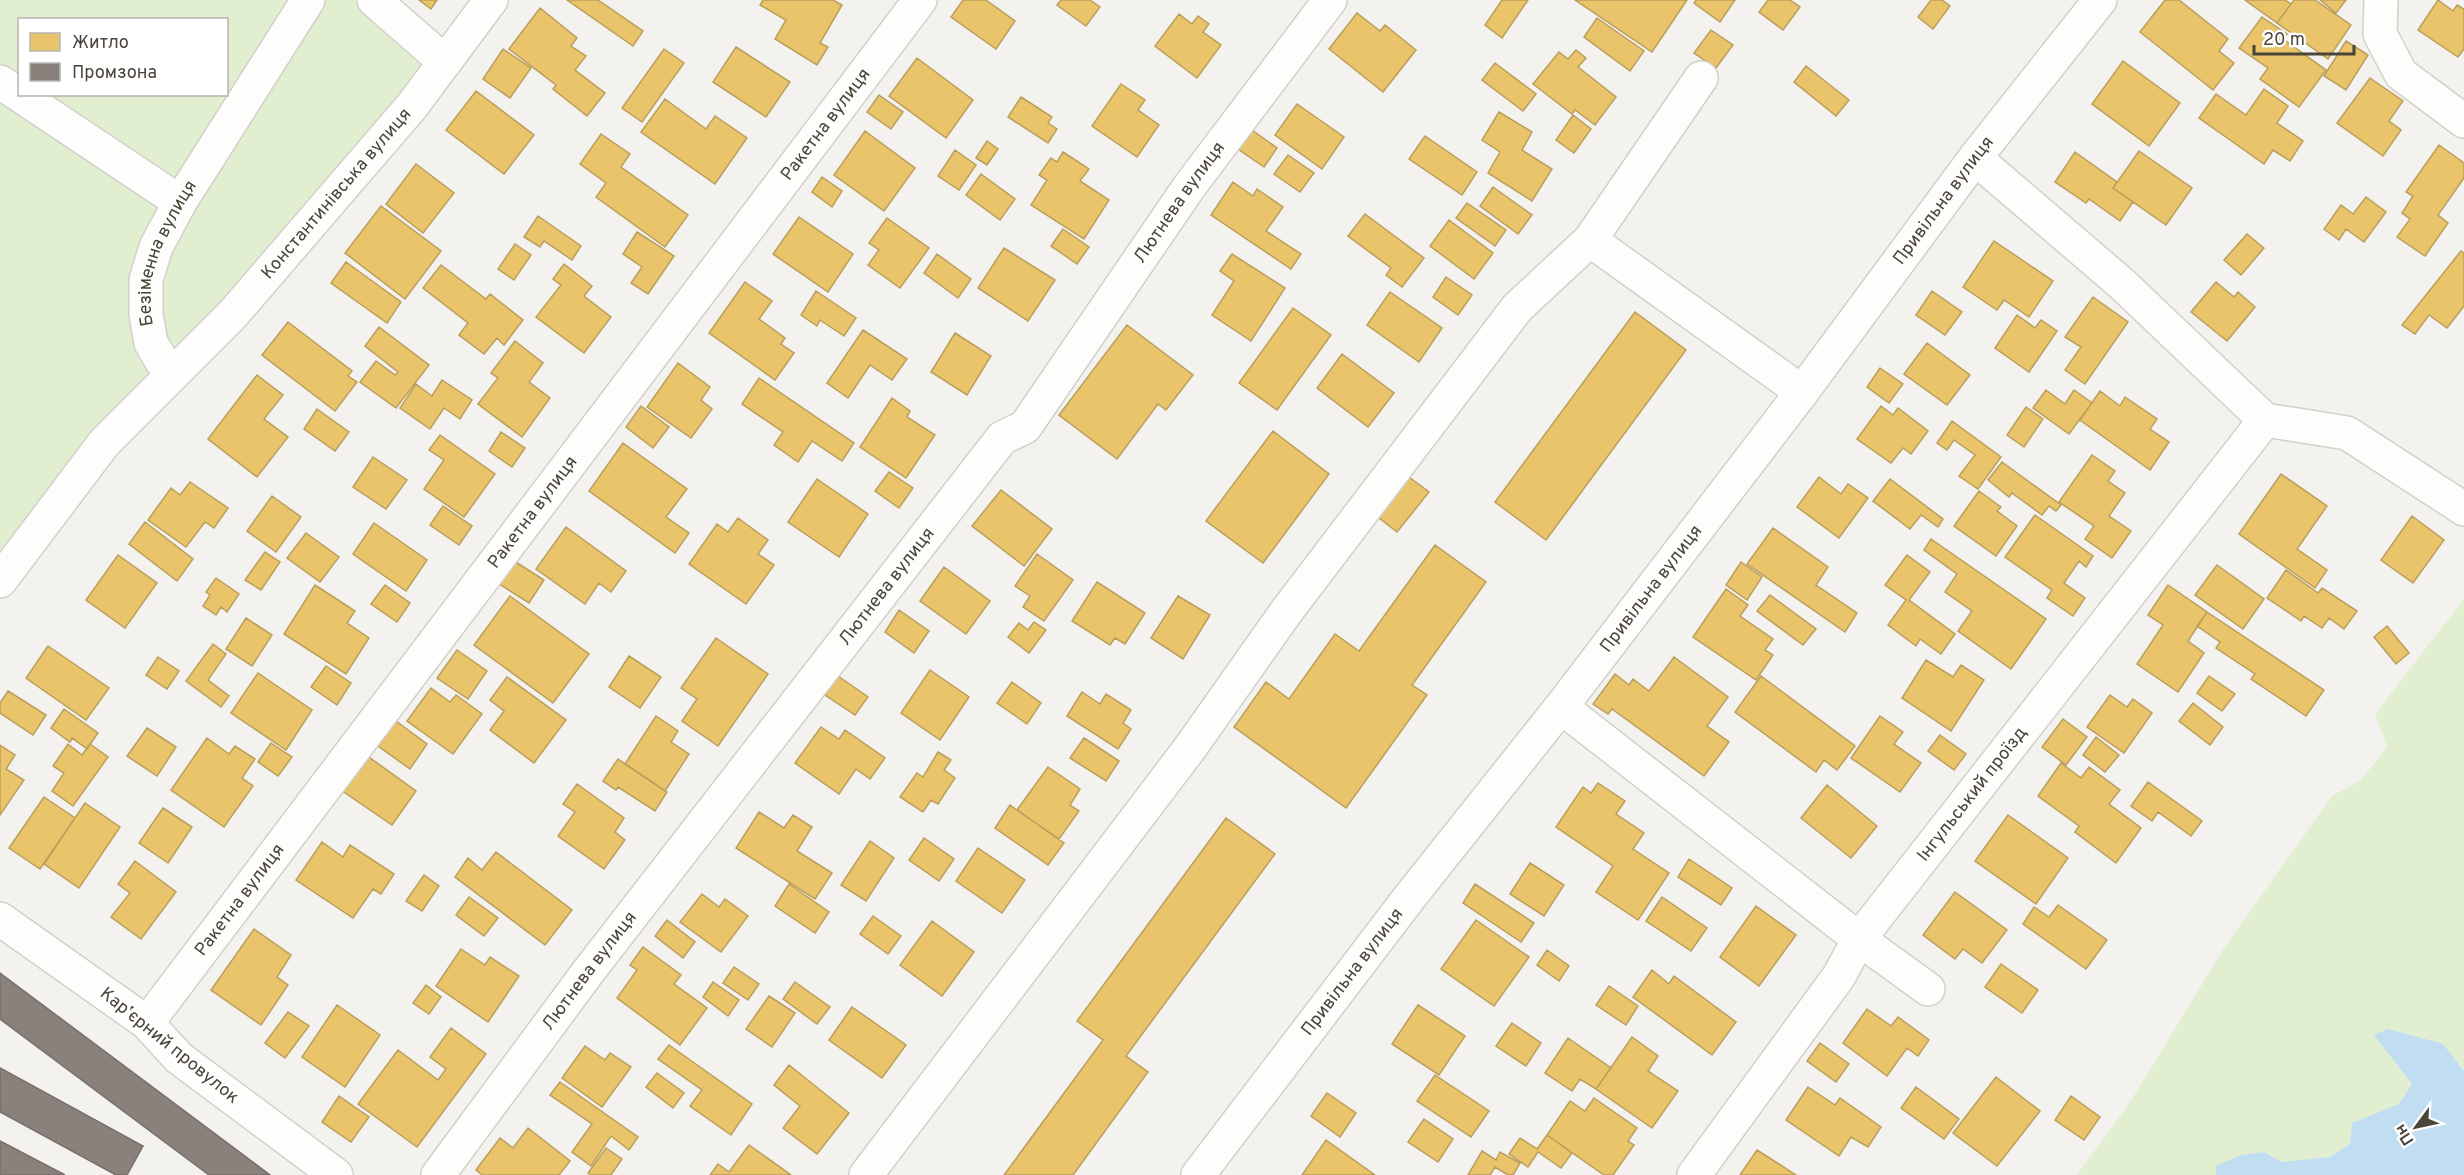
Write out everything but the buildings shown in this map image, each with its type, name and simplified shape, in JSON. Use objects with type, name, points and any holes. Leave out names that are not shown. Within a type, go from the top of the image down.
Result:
[{"type":"street","name":"Безіменна вулиця","points":[[170,375],[151,343],[146,314],[146,280],[156,247],[180,202],[308,0]]},
{"type":"street","points":[[374,0],[445,62]]},
{"type":"street","name":"Константинівська вулиця","points":[[170,375],[233,314],[412,106],[491,0]]},
{"type":"street","name":"Ракетна вулиця","points":[[147,1023],[920,0]]},
{"type":"street","name":"Лютнева вулиця","points":[[438,1175],[588,972],[1002,438],[1025,427],[1189,187],[1330,0]]},
{"type":"street","name":"Привільна вулиця","points":[[1198,1175],[1409,898],[1561,707],[1802,392],[1976,158],[2100,0]]},
{"type":"street","points":[[2381,0],[2380,34],[2401,74],[2464,121]]},
{"type":"street","points":[[866,1175],[1190,748],[1286,612],[1517,308],[1590,240],[1701,78]]},
{"type":"street","points":[[0,82],[18,94]]},
{"type":"street","points":[[21,96],[180,202]]},
{"type":"street","points":[[1976,158],[2121,283],[2265,420],[2347,433],[2464,509]]},
{"type":"street","points":[[1590,240],[1802,392]]},
{"type":"street","points":[[0,581],[104,443],[170,375]]},
{"type":"street","name":"Інгульський проїзд","points":[[1694,1175],[1839,976],[1859,939],[2265,420]]},
{"type":"street","points":[[1561,707],[1859,939],[1928,989]]},
{"type":"street","name":"Карʼєрний провулок","points":[[0,919],[147,1023],[179,1058],[336,1175]]},
{"type":"green space","points":[[0,0],[296,0],[152,244],[157,375],[0,564]]},
{"type":"green space","points":[[318,0],[362,0],[422,60],[420,79],[190,346],[169,350],[158,340],[162,249]]},
{"type":"green space","points":[[2464,599],[2464,1071],[2461,1065],[2375,1035],[2412,1084],[2399,1104],[2352,1123],[2350,1144],[2330,1157],[2282,1162],[2264,1152],[2241,1155],[2217,1166],[2216,1175],[2077,1175],[2132,1099],[2226,945],[2332,796],[2361,780],[2387,747],[2375,714]]},
{"type":"water","points":[[2388,1029],[2443,1044],[2464,1071],[2464,1175],[2216,1175],[2216,1166],[2241,1155],[2264,1152],[2282,1162],[2330,1157],[2350,1144],[2352,1123],[2399,1104],[2412,1084],[2374,1035]]}]
